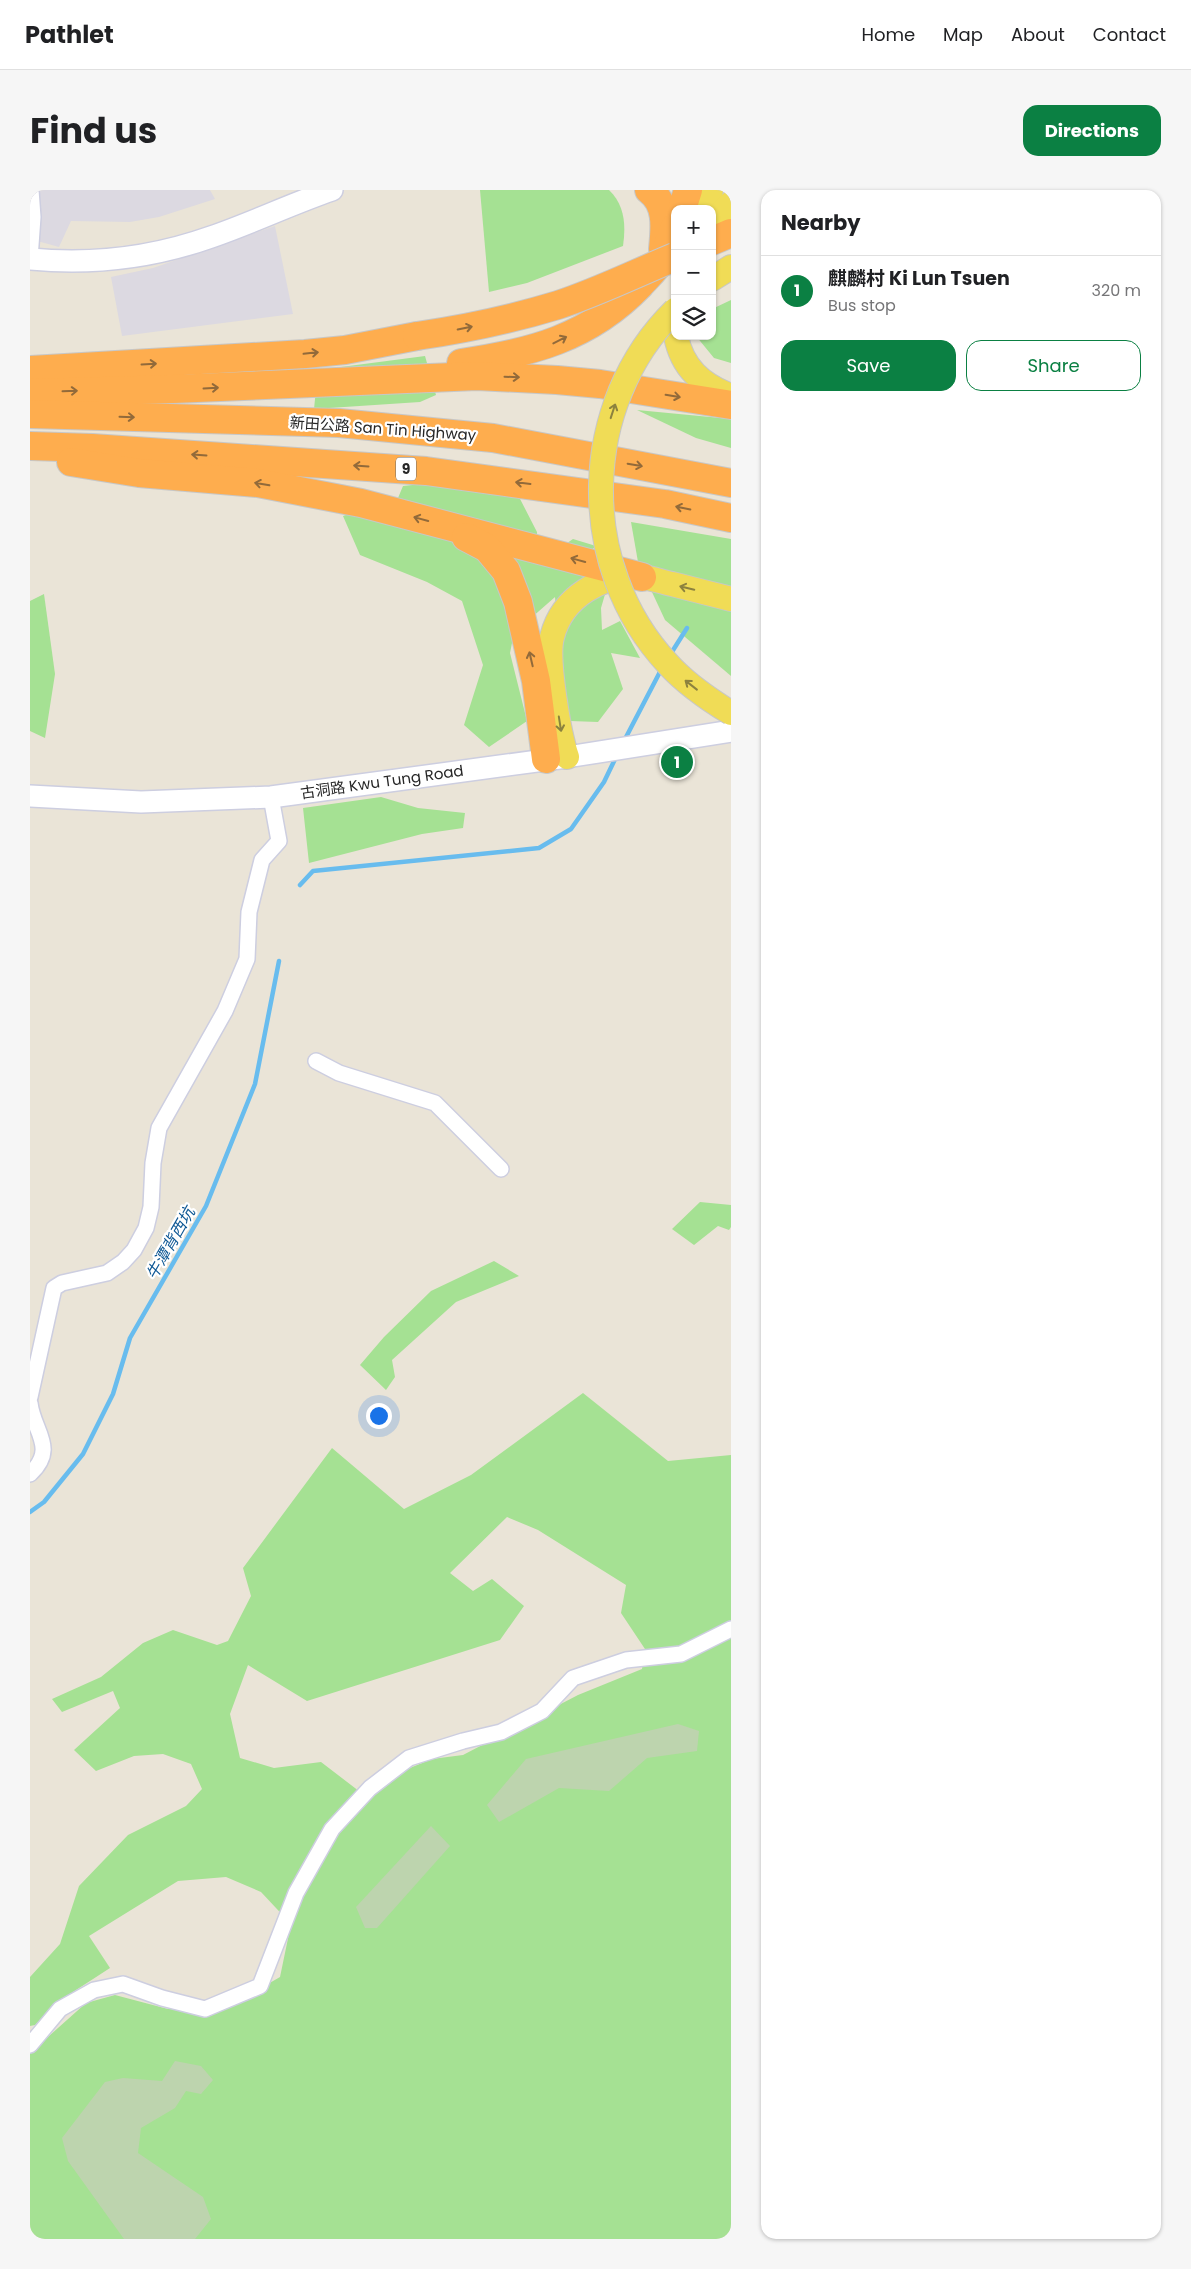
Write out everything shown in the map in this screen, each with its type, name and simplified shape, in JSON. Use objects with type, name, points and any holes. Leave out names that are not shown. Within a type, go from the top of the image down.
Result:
[{"type":"highway","points":[[649,190],[658,201],[664,219],[668,259]]},
{"type":"highway","points":[[683,205],[688,190]]},
{"type":"highway","points":[[716,239],[731,233]]},
{"type":"highway","points":[[288,384],[504,357],[551,344],[586,327],[612,310],[668,259],[671,245]]},
{"type":"highway","points":[[30,370],[345,350],[509,319],[559,304],[668,259]]},
{"type":"highway","points":[[30,393],[433,377],[519,378],[600,384],[731,405]]},
{"type":"highway","name":"新田公路 San Tin Highway","points":[[30,414],[339,423],[493,438],[731,483]]},
{"type":"highway","name":"9","points":[[30,446],[102,448],[426,471],[656,502],[731,518]]},
{"type":"highway","points":[[30,455],[139,473],[258,483],[361,503],[642,577]]},
{"type":"highway","points":[[446,526],[487,548],[506,571],[518,602],[536,681],[557,758]]},
{"type":"main road","points":[[708,205],[711,190]]},
{"type":"main road","points":[[716,218],[731,203]]},
{"type":"main road","points":[[716,276],[731,267]]},
{"type":"main road","points":[[671,315],[651,338],[633,364],[617,398],[611,417],[601,471],[601,511],[604,537],[610,561],[625,602],[651,644],[686,682],[731,713]]},
{"type":"main road","points":[[677,340],[681,356],[692,372],[714,390],[731,396]]},
{"type":"main road","points":[[557,758],[563,744],[552,674],[551,638],[558,620],[569,604],[599,582],[642,577],[731,599]]},
{"type":"street","points":[[31,190],[33,217],[30,258],[98,262],[156,254],[211,238],[329,191]]},
{"type":"street","name":"古洞路 Kwu Tung Road","points":[[30,796],[141,802],[271,797],[557,758],[731,731]]},
{"type":"street","points":[[30,1397],[54,1288],[62,1283],[107,1274],[123,1262],[134,1250],[146,1228],[151,1207],[153,1164],[159,1128],[225,1012],[247,959],[249,912],[253,891],[262,860],[279,841],[271,797]]},
{"type":"street","points":[[316,1060],[338,1074],[435,1103],[501,1169]]},
{"type":"street","points":[[30,1403],[31,1415],[44,1444],[44,1455],[30,1474]]},
{"type":"street","points":[[30,2045],[60,2009],[94,1990],[123,1984],[205,2009],[260,1986],[296,1893],[332,1830],[370,1788],[408,1758],[463,1741],[502,1732],[542,1711],[573,1678],[626,1660],[681,1654],[731,1629]]},
{"type":"shaded area","points":[[30,190],[210,190],[215,199],[159,217],[130,222],[71,221],[59,247],[30,239]]},
{"type":"shaded area","points":[[275,226],[293,314],[122,336],[111,277],[153,268]]},
{"type":"green space","points":[[480,190],[609,190],[618,202],[623,216],[623,246],[527,283],[489,292]]},
{"type":"green space","points":[[731,300],[731,363],[714,358],[699,340],[716,340],[716,307]]},
{"type":"green space","points":[[425,356],[436,395],[420,402],[314,409],[318,370]]},
{"type":"green space","points":[[637,410],[731,419],[731,448],[696,438]]},
{"type":"green space","points":[[441,482],[517,493],[537,532],[538,563],[573,539],[596,546],[571,570],[584,573],[606,591],[601,608],[602,630],[620,621],[640,658],[611,653],[623,689],[598,722],[570,721],[561,660],[555,597],[514,633],[510,653],[527,721],[489,747],[464,725],[483,665],[462,601],[427,582],[360,555],[343,516],[398,498],[403,486]]},
{"type":"green space","points":[[631,522],[731,539],[731,676],[665,620],[638,562]]},
{"type":"green space","points":[[44,594],[55,674],[45,738],[30,731],[30,601]]},
{"type":"green space","points":[[381,797],[418,808],[465,813],[463,828],[422,834],[309,863],[303,808]]},
{"type":"green space","points":[[700,1202],[731,1205],[731,1227],[729,1230],[718,1226],[694,1245],[672,1229]]},
{"type":"green space","points":[[494,1261],[519,1276],[456,1302],[392,1360],[395,1377],[386,1390],[360,1365],[384,1337],[431,1291]]},
{"type":"green space","points":[[583,1393],[668,1461],[731,1455],[731,2239],[30,2239],[30,2053],[86,2003],[115,1995],[168,2009],[235,2003],[280,1977],[291,1924],[261,1892],[226,1877],[178,1881],[89,1936],[110,1968],[73,1992],[35,2025],[30,2026],[30,1977],[60,1944],[79,1886],[128,1835],[186,1806],[202,1789],[191,1764],[163,1754],[134,1756],[96,1771],[74,1750],[120,1708],[113,1691],[62,1712],[52,1699],[101,1677],[143,1643],[173,1630],[217,1645],[228,1641],[251,1596],[243,1568],[332,1448],[404,1509],[471,1475]],"holes":[[[507,1517],[538,1530],[626,1585],[621,1613],[645,1649],[642,1669],[578,1695],[463,1755],[432,1759],[400,1772],[368,1798],[321,1762],[274,1768],[240,1758],[230,1714],[248,1665],[307,1701],[500,1640],[524,1606],[492,1579],[473,1591],[450,1573]]]},
{"type":"green space","points":[[678,1724],[699,1731],[697,1751],[647,1758],[609,1791],[559,1788],[499,1822],[487,1805],[526,1759]]},
{"type":"green space","points":[[431,1826],[450,1846],[377,1928],[365,1928],[356,1907]]},
{"type":"green space","points":[[175,2061],[201,2066],[213,2080],[201,2094],[186,2091],[175,2108],[141,2128],[138,2153],[203,2197],[211,2219],[195,2239],[124,2239],[68,2161],[62,2138],[105,2082],[123,2078],[162,2081]]},
{"type":"waterway","points":[[670,655],[687,628]]},
{"type":"waterway","points":[[624,741],[662,668]]},
{"type":"waterway","points":[[300,885],[313,871],[539,848],[571,829],[604,782],[617,755]]},
{"type":"waterway","name":"牛潭背西坑","points":[[30,1512],[44,1502],[83,1454],[113,1394],[130,1338],[206,1206],[255,1084],[279,961]]},
{"type":"place","name":"麒麟村 Ki Lun Tsuen","points":[[677,762]]}]
